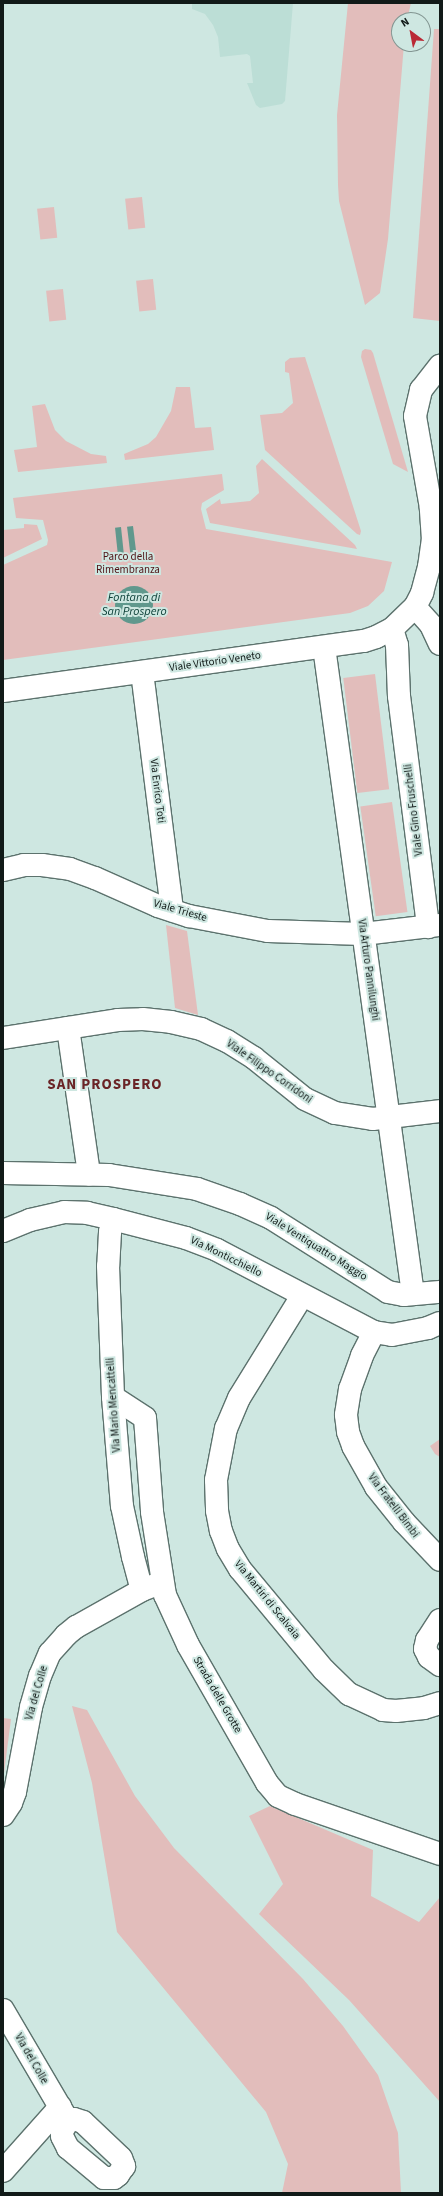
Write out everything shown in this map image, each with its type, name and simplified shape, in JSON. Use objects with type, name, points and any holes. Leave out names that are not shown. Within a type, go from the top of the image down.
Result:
[{"type":"street","points":[[440,366],[421,390],[417,402],[415,422],[430,498],[433,540],[428,575],[415,606],[431,625],[440,644]]},
{"type":"street","name":"Viale Vittorio Veneto","points":[[3,691],[368,640],[392,629],[415,606]]},
{"type":"street","name":"Viale Gino Fruschelli","points":[[363,934],[434,926],[399,696],[397,645],[392,629]]},
{"type":"street","name":"Via Arturo Pannilunghi","points":[[324,647],[413,1294]]},
{"type":"street","name":"Via Enrico Toti","points":[[142,672],[172,910]]},
{"type":"street","name":"Viale Trieste","points":[[3,870],[24,866],[42,865],[70,869],[86,874],[144,900],[172,910],[268,931],[363,934]]},
{"type":"street","name":"Viale Filippo Corridoni","points":[[3,1038],[131,1019],[155,1020],[190,1026],[213,1034],[241,1050],[305,1099],[335,1113],[373,1119],[440,1110]]},
{"type":"street","points":[[68,1028],[89,1174]]},
{"type":"street","name":"Viale Ventiquattro Maggio","points":[[3,1173],[89,1174],[126,1177],[184,1186],[226,1198],[283,1225],[388,1292],[399,1295],[440,1292]]},
{"type":"street","name":"Via Monticchiello","points":[[3,1231],[30,1220],[64,1212],[87,1213],[164,1231],[217,1250],[302,1296],[374,1332],[383,1335],[407,1333],[440,1323]]},
{"type":"street","name":"Via Mario Mencattelli","points":[[113,1219],[110,1232],[108,1266],[113,1397],[122,1506],[133,1557],[152,1586]]},
{"type":"street","name":"Via Martiri di Scalvaia","points":[[302,1296],[239,1398],[226,1428],[216,1480],[217,1511],[221,1531],[240,1569],[324,1670],[349,1694],[383,1710],[396,1711],[424,1708],[440,1703]]},
{"type":"street","name":"Via Fratelli Bimbi","points":[[374,1332],[362,1356],[350,1388],[347,1404],[348,1432],[353,1446],[376,1487],[404,1522],[440,1560]]},
{"type":"street","name":"Strada delle Grotte","points":[[113,1397],[145,1418],[152,1512],[152,1586],[173,1614],[188,1645],[272,1790],[278,1796],[295,1804],[440,1854]]},
{"type":"street","name":"Via del Colle","points":[[3,1814],[12,1803],[31,1707],[40,1676],[50,1653],[56,1644],[71,1631],[152,1586]]},
{"type":"street","points":[[440,1620],[425,1644],[426,1654],[440,1665]]},
{"type":"street","name":"Via del Colle","points":[[3,2010],[64,2114],[3,2171]]},
{"type":"shaded area","points":[[192,3],[293,3],[285,101],[282,104],[260,108],[256,105],[247,83],[253,83],[250,56],[247,54],[220,57],[218,37],[213,25],[205,14],[192,9]]},
{"type":"green space","points":[[348,3],[411,3],[409,12],[391,12],[391,52],[403,52],[388,239],[380,293],[365,305],[339,201],[337,115]]},
{"type":"green space","points":[[434,29],[440,29],[440,321],[413,318]]},
{"type":"green space","points":[[142,197],[145,228],[128,230],[125,199]]},
{"type":"green space","points":[[54,207],[57,238],[40,240],[37,209]]},
{"type":"green space","points":[[153,279],[156,310],[139,312],[136,281]]},
{"type":"green space","points":[[63,289],[66,320],[49,322],[46,291]]},
{"type":"green space","points":[[365,349],[371,350],[373,353],[408,472],[393,464],[361,357],[362,351]]},
{"type":"green space","points":[[305,357],[361,531],[360,535],[357,534],[265,450],[260,415],[282,413],[293,403],[289,373],[285,372],[285,362],[290,358]]},
{"type":"green space","points":[[176,387],[190,387],[195,428],[211,427],[214,450],[125,460],[124,454],[148,444],[156,437],[171,411]]},
{"type":"green space","points":[[45,404],[55,430],[66,441],[91,454],[106,456],[107,463],[18,472],[14,450],[37,447],[32,406]]},
{"type":"green space","points":[[262,459],[355,545],[357,549],[210,523],[206,509],[220,499],[221,504],[250,501],[259,493],[256,466]]},
{"type":"green space","name":"Parco della Rimembranza","points":[[222,474],[224,490],[202,503],[201,509],[206,529],[392,562],[384,591],[368,606],[350,613],[3,660],[3,565],[47,545],[48,540],[43,520],[16,518],[13,498]]},
{"type":"green space","points":[[24,524],[37,525],[42,539],[3,558],[3,530],[24,528]]},
{"type":"green space","points":[[375,674],[389,789],[357,793],[343,678]]},
{"type":"green space","points":[[392,802],[407,912],[376,916],[360,806]]},
{"type":"green space","points":[[166,925],[187,931],[198,1015],[175,1008]]},
{"type":"green space","points":[[440,1439],[440,1457],[435,1454],[430,1446]]},
{"type":"green space","points":[[72,1706],[87,1710],[135,1796],[174,1848],[303,1979],[343,2026],[378,2075],[398,2133],[401,2193],[282,2193],[288,2164],[266,2112],[117,1932],[92,1783]]},
{"type":"green space","points":[[3,1718],[11,1719],[3,1781]]},
{"type":"green space","points":[[270,1806],[373,1850],[371,1896],[419,1922],[440,1897],[440,2102],[349,2000],[259,1914],[283,1884],[249,1816]]},
{"type":"water","points":[[133,526],[136,552],[130,553],[127,527]]},
{"type":"water","points":[[121,527],[124,554],[118,554],[115,528]]},
{"type":"water","name":"Fontana di San Prospero","points":[[130,586],[138,586],[148,591],[152,598],[152,612],[148,619],[138,624],[130,624],[120,619],[118,616],[115,609],[115,601],[120,591],[123,589]]},
{"type":"district","name":"SAN PROSPERO","points":[[105,1085]]}]
